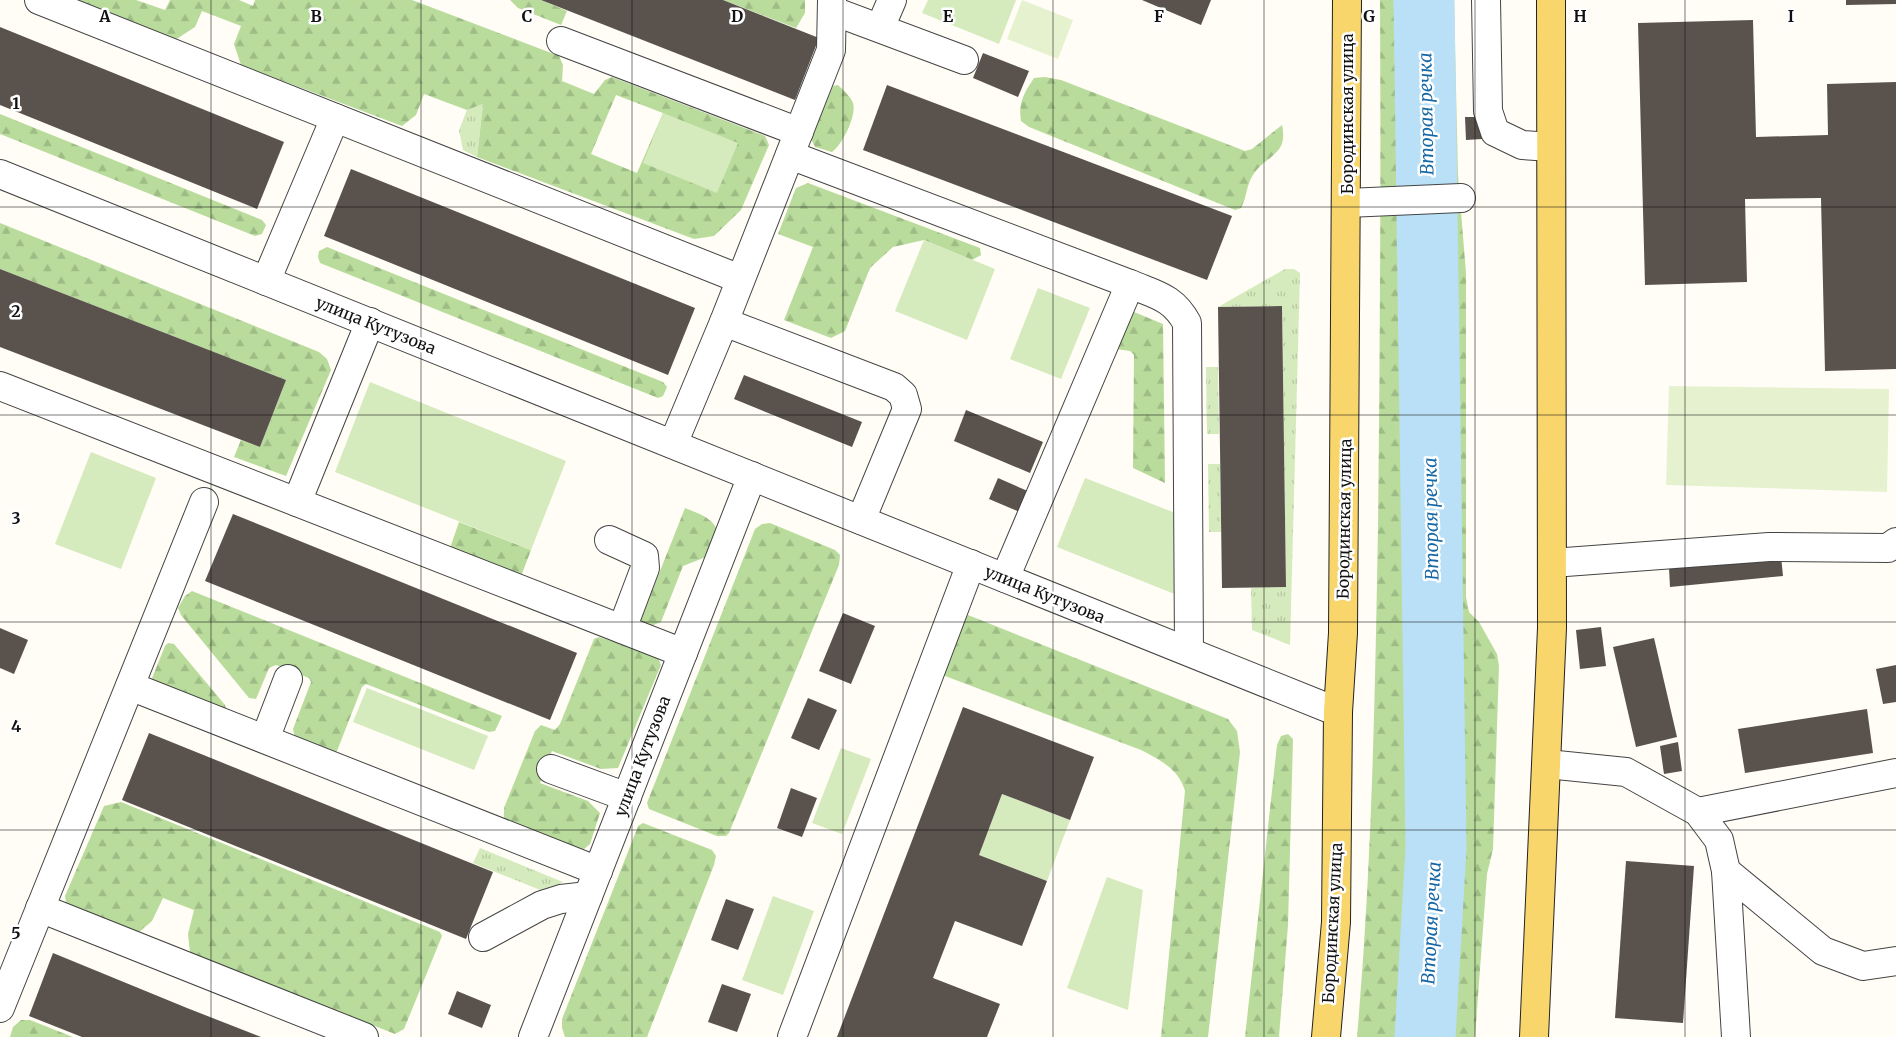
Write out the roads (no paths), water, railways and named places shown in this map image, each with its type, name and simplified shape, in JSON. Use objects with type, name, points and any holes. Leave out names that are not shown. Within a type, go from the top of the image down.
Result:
[{"type":"main road","name":"Бородинская улица","points":[[1326,1037],[1336,922],[1338,712],[1343,633],[1347,0]]},
{"type":"main road","points":[[1534,1037],[1547,764],[1552,563],[1551,0]]},
{"type":"street","points":[[38,0],[740,279]]},
{"type":"street","points":[[880,28],[892,0]]},
{"type":"street","points":[[1486,0],[1488,111],[1495,132],[1522,145],[1551,147]]},
{"type":"street","points":[[673,444],[724,322],[831,50],[832,5],[880,28],[964,60]]},
{"type":"street","points":[[561,41],[794,144],[1165,298],[1178,307],[1186,323],[1188,651]]},
{"type":"street","points":[[266,281],[335,118]]},
{"type":"street","name":"улица Кутузова","points":[[0,174],[1338,712]]},
{"type":"street","points":[[1347,203],[1461,198]]},
{"type":"street","points":[[1005,578],[1130,284]]},
{"type":"street","points":[[297,502],[370,322]]},
{"type":"street","points":[[724,322],[894,387],[903,395],[907,409],[861,520]]},
{"type":"street","points":[[0,386],[683,653]]},
{"type":"street","name":"улица Кутузова","points":[[533,1037],[752,476]]},
{"type":"street","points":[[0,1008],[204,502]]},
{"type":"street","points":[[609,540],[644,556],[645,568],[622,629]]},
{"type":"street","points":[[1552,563],[1769,547],[1893,546]]},
{"type":"street","points":[[792,1037],[971,564]]},
{"type":"street","points":[[265,739],[288,679]]},
{"type":"street","points":[[130,686],[265,739],[593,883]]},
{"type":"street","points":[[1547,764],[1626,772],[1698,812],[1719,840],[1726,871],[1736,1037]]},
{"type":"street","points":[[551,769],[626,796]]},
{"type":"street","points":[[1698,812],[1896,773]]},
{"type":"street","points":[[1726,871],[1823,951],[1863,966],[1896,961]]},
{"type":"street","points":[[483,937],[542,905],[561,899],[593,883]]},
{"type":"street","points":[[40,908],[364,1037]]},
{"type":"waterway","name":"Вторая речка","points":[[1424,0],[1436,848],[1425,1037]]}]
